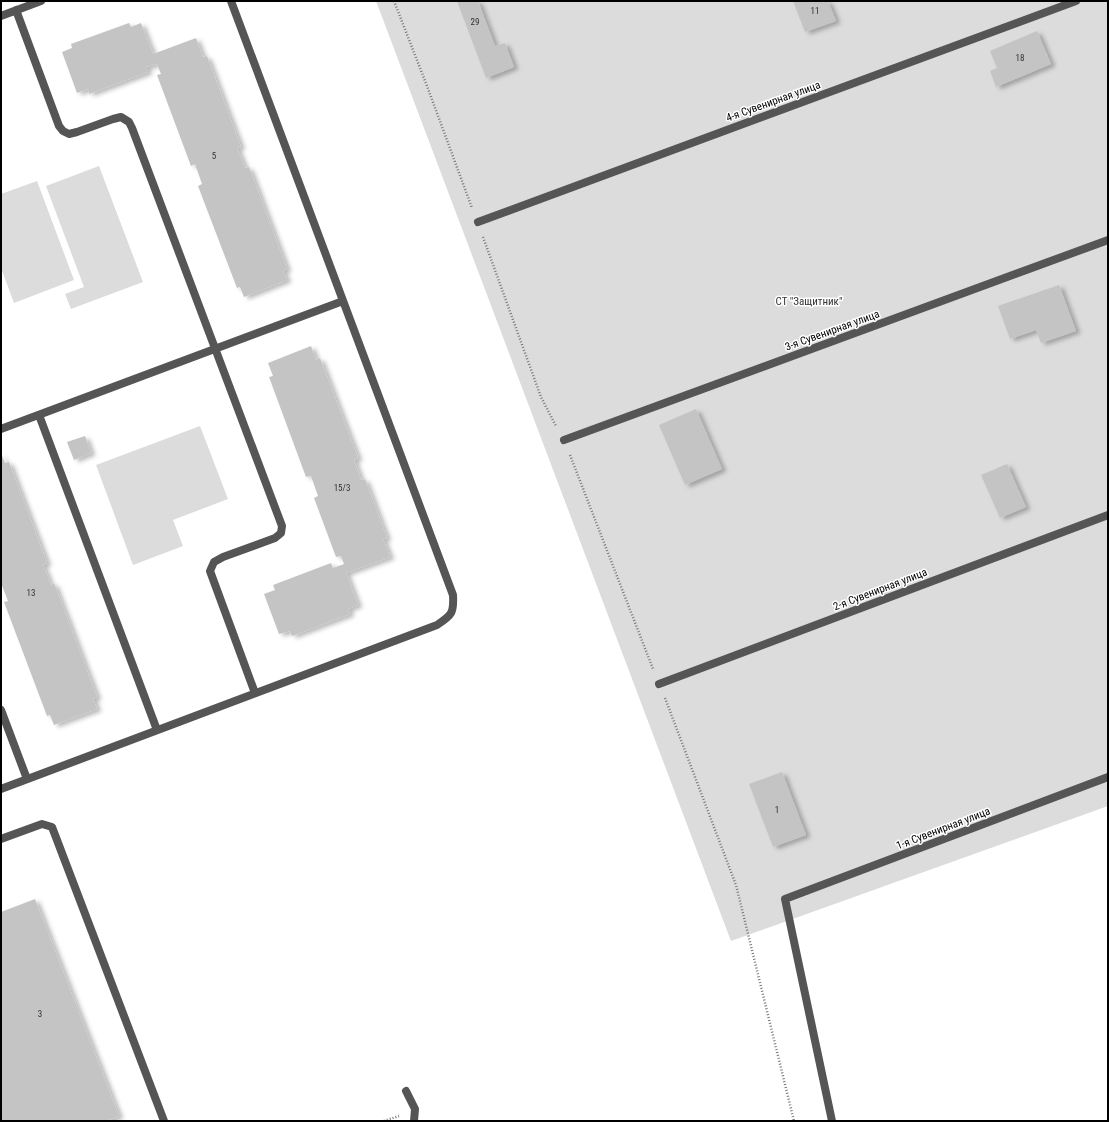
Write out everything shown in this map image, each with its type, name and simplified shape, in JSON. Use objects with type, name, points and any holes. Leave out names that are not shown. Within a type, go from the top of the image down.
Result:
[{"type":"lane","points":[[1,16],[41,1]]},
{"type":"lane","points":[[1,789],[437,625],[449,618],[454,607],[453,594],[231,1]]},
{"type":"lane","name":"4-я Сувенирная улица","points":[[478,222],[1076,1]]},
{"type":"lane","points":[[16,10],[59,126],[63,131],[69,134],[121,117],[129,122],[282,526],[281,533],[275,538],[223,557],[214,562],[210,571],[255,693]]},
{"type":"lane","name":"3-я Сувенирная улица","points":[[564,440],[1108,240]]},
{"type":"lane","points":[[1,429],[343,300]]},
{"type":"lane","points":[[38,415],[157,730]]},
{"type":"lane","name":"2-я Сувенирная улица","points":[[659,684],[1108,515]]},
{"type":"lane","points":[[1,710],[27,779]]},
{"type":"lane","name":"1-я Сувенирная улица","points":[[832,1121],[785,899],[1108,778]]},
{"type":"lane","points":[[1,839],[42,824],[52,827],[164,1121]]},
{"type":"lane","points":[[406,1091],[415,1110],[414,1121]]},
{"type":"path","points":[[394,1],[428,86],[541,397],[564,440],[736,885],[794,1121]]},
{"type":"green space","name":"СТ \"Защитник\"","points":[[376,1],[1108,1],[1108,806],[731,941]]},
{"type":"green space","points":[[99,166],[143,282],[71,309],[65,294],[84,287],[46,186]]},
{"type":"green space","points":[[37,181],[74,280],[14,303],[1,268],[1,194]]},
{"type":"green space","points":[[200,426],[228,499],[173,520],[183,546],[133,565],[96,465]]},
{"type":"building","points":[[457,1],[478,1],[495,46],[505,43],[514,67],[486,78]]},
{"type":"building","points":[[793,1],[828,1],[836,21],[805,32]]},
{"type":"building","points":[[129,23],[131,27],[141,23],[153,54],[196,38],[203,57],[207,56],[241,147],[237,148],[245,168],[249,167],[287,269],[283,271],[287,280],[244,297],[240,287],[237,288],[198,186],[202,184],[195,164],[191,166],[157,75],[161,74],[157,64],[146,67],[148,72],[89,94],[88,89],[77,93],[62,52],[72,48],[71,44]]},
{"type":"building","points":[[1037,31],[1051,64],[996,87],[990,71],[997,68],[990,51]]},
{"type":"building","points":[[1059,285],[1076,331],[1041,343],[1036,330],[1010,339],[998,306]]},
{"type":"building","points":[[311,346],[316,360],[320,358],[358,458],[354,460],[361,480],[365,479],[387,538],[383,539],[390,557],[346,573],[358,605],[348,609],[350,614],[292,636],[290,631],[279,634],[264,594],[275,590],[273,585],[331,563],[333,568],[344,564],[341,556],[336,557],[314,498],[318,496],[311,476],[306,477],[269,377],[273,376],[268,363]]},
{"type":"building","points":[[696,409],[722,469],[685,485],[659,425]]},
{"type":"building","points":[[85,436],[91,453],[74,460],[67,442]]},
{"type":"building","points":[[1,453],[5,463],[9,462],[47,563],[43,565],[51,585],[54,583],[97,697],[93,699],[97,709],[54,725],[50,715],[47,716],[4,602],[8,601],[1,583]]},
{"type":"building","points":[[1007,464],[1026,507],[1000,518],[981,475]]},
{"type":"building","points":[[782,772],[806,835],[773,847],[749,784]]},
{"type":"building","points":[[35,899],[119,1116],[106,1121],[1,1121],[1,912]]}]
